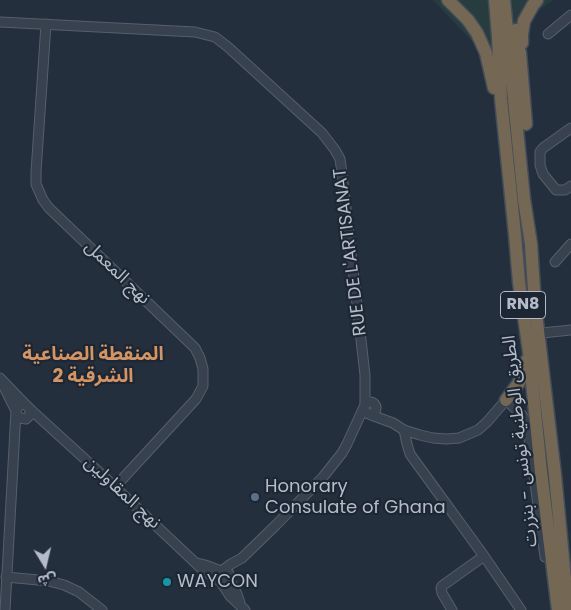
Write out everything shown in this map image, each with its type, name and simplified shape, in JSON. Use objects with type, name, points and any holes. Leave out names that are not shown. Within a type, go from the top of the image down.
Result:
[{"type":"highway","points":[[448,0],[468,20],[477,33],[486,53],[493,87],[501,99]]},
{"type":"highway","points":[[486,0],[495,55],[499,66]]},
{"type":"highway","name":"الطريق الوطنية تونس - بنزرت","points":[[494,0],[501,99],[519,282],[529,352],[558,610]]},
{"type":"highway","name":"الطريق الوطنية تونس - بنزرت","points":[[504,0],[568,610]]},
{"type":"highway","name":"RN8","points":[[512,0],[517,44],[520,53],[531,191],[533,224],[531,244]]},
{"type":"highway","points":[[520,53],[524,21],[537,0]]},
{"type":"highway","points":[[506,400],[521,378],[529,352]]},
{"type":"highway","points":[[553,459],[561,490],[571,561]]},
{"type":"highway","name":"RN8","points":[[541,472],[545,557]]},
{"type":"highway","points":[[545,557],[552,610]]},
{"type":"street","points":[[548,34],[571,15]]},
{"type":"street","name":"RUE DE L'ARTISANAT","points":[[0,22],[196,32],[214,37],[228,47],[322,133],[336,150],[340,159],[369,408]]},
{"type":"street","name":"نهج المعمل","points":[[46,24],[36,172],[36,184],[43,200],[49,208],[195,348],[203,369],[203,386],[196,399],[115,487]]},
{"type":"street","points":[[569,133],[542,148],[540,152],[540,165],[543,174],[556,190],[565,190],[571,186]]},
{"type":"street","points":[[555,262],[571,244]]},
{"type":"street","points":[[540,333],[571,330]]},
{"type":"street","name":"نهج المقاولين","points":[[47,424],[20,416],[0,378],[28,407],[47,424],[197,563],[203,570],[224,576],[230,596],[243,608]]},
{"type":"street","points":[[224,576],[323,476],[342,453],[352,433],[369,408],[404,430],[420,436],[446,439],[459,438],[478,430],[506,400],[522,415],[527,424],[545,557]]},
{"type":"street","points":[[5,610],[14,431],[20,416],[16,408],[20,404],[28,407],[30,415],[20,416]]},
{"type":"street","points":[[404,430],[410,454],[484,556],[516,608]]},
{"type":"street","points":[[452,610],[442,593],[442,586],[484,556]]},
{"type":"street","points":[[6,576],[49,581],[64,585],[79,592],[102,610]]},
{"type":"green space","points":[[433,0],[553,0],[532,15],[528,30],[527,55],[484,62],[482,52]]},
{"type":"place","name":"Honorary Consulate of Ghana","points":[[255,497]]},
{"type":"place","name":"WAYCON","points":[[167,582]]},
{"type":"district","name":"المنقطة الصناعية الشرقية 2","points":[[93,366]]}]
